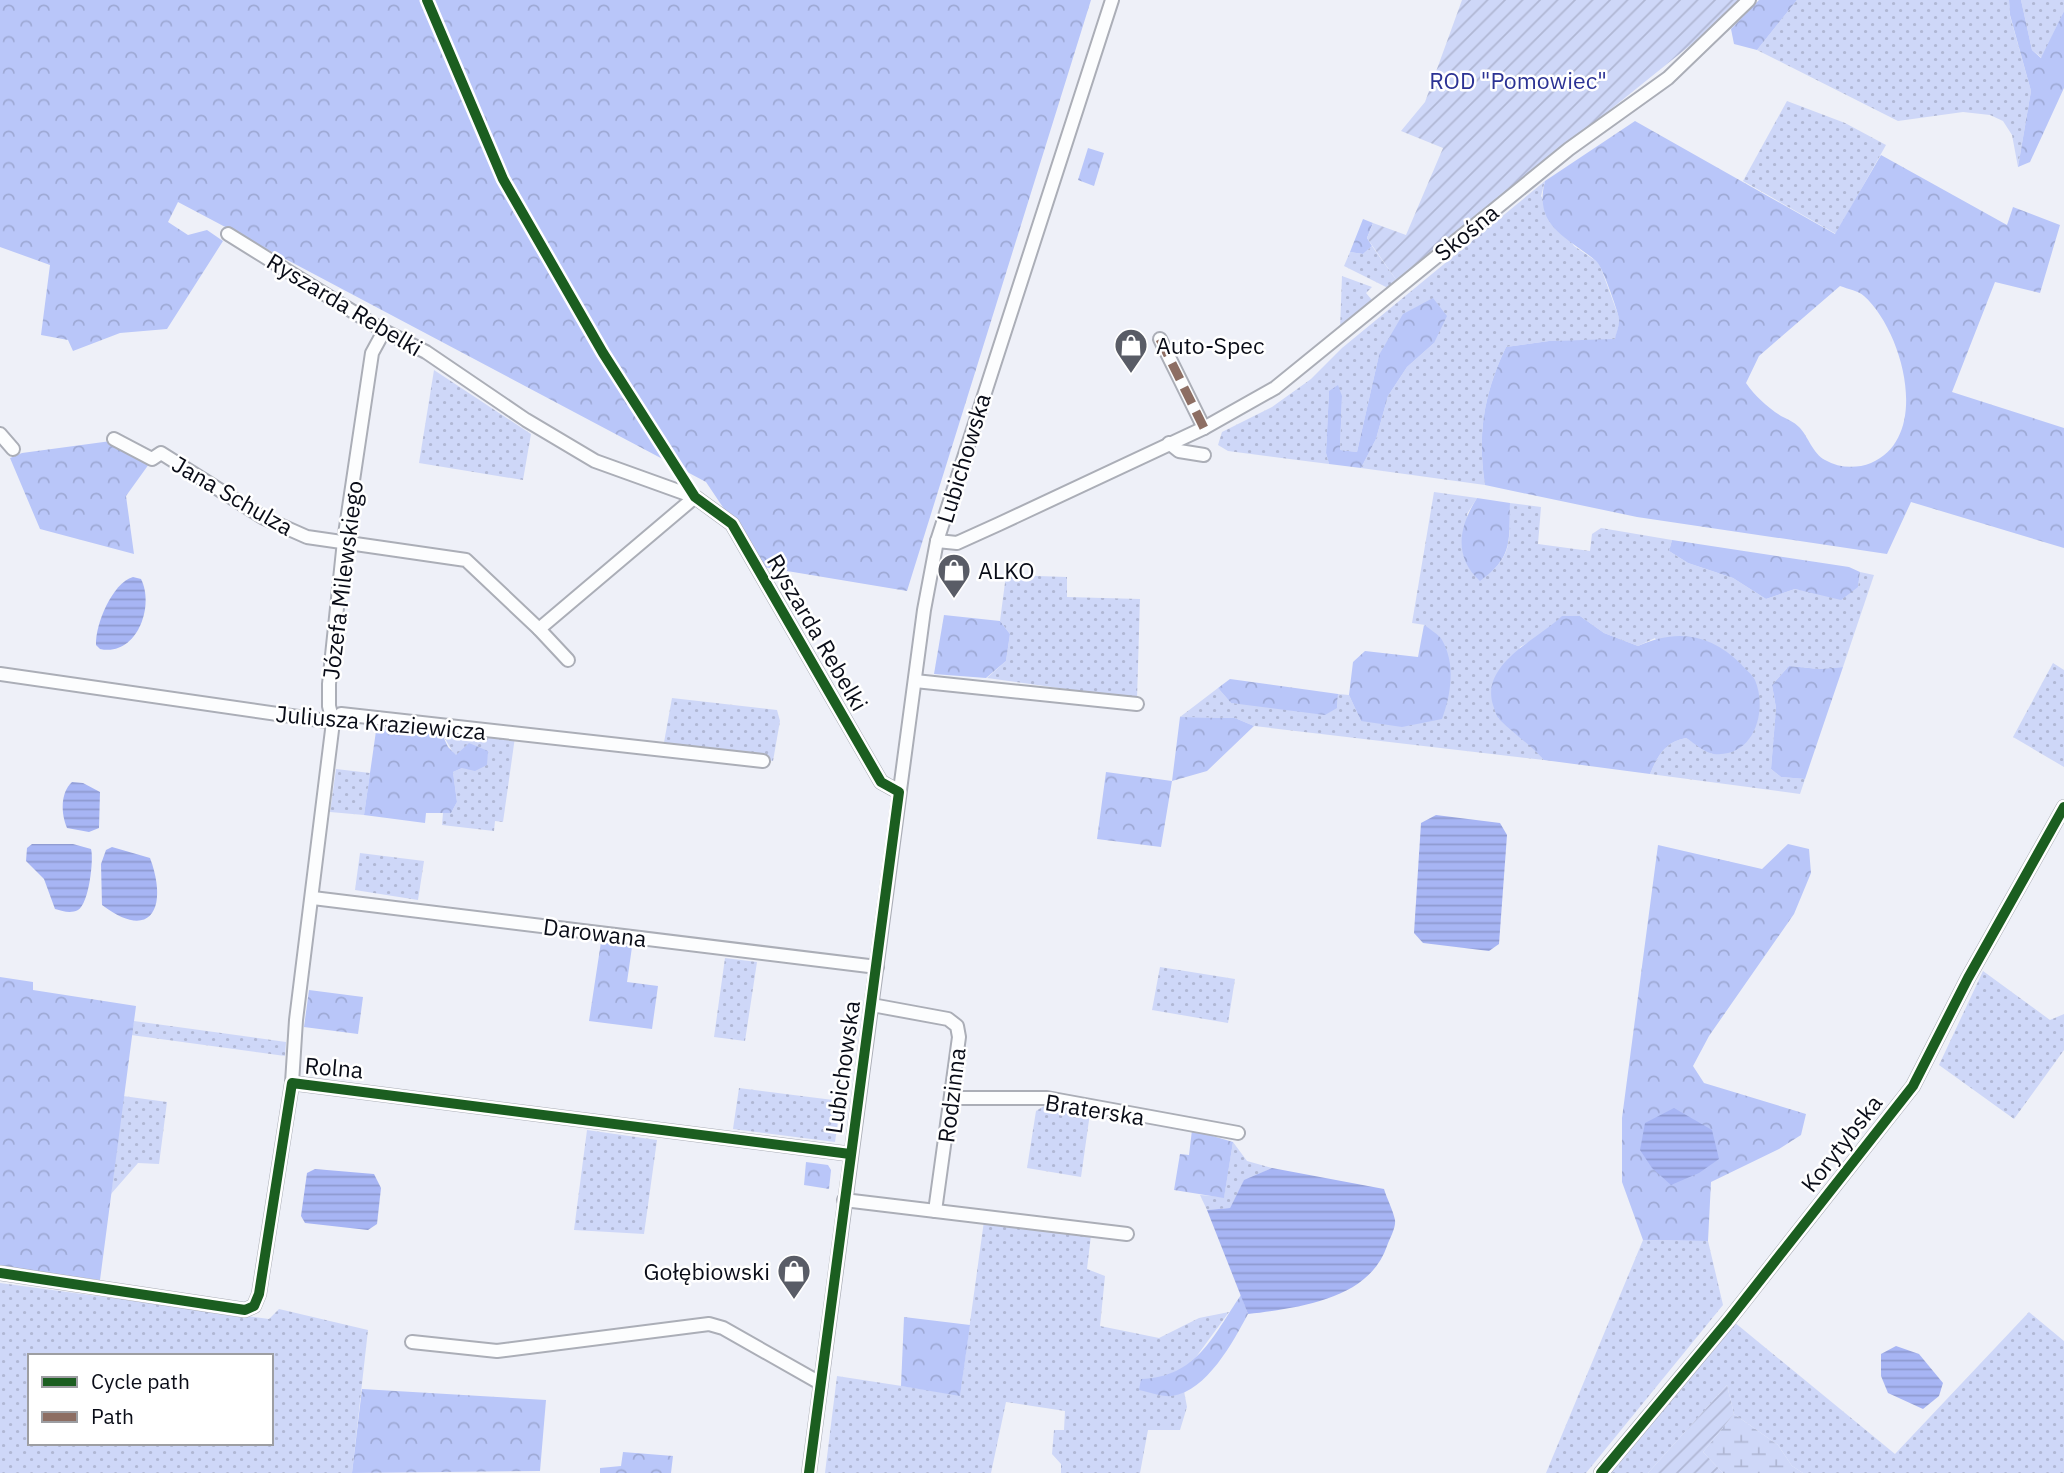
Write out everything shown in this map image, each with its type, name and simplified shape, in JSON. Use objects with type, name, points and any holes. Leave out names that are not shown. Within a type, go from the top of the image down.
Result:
[{"type":"street","name":"Lubichowska","points":[[809,1473],[850,1154],[915,681],[937,541],[1112,0]]},
{"type":"street","name":"Skośna","points":[[937,541],[957,543],[1204,428],[1275,388],[1569,149],[1668,78],[1749,0]]},
{"type":"street","name":"Ryszarda Rebelki","points":[[228,234],[384,331],[426,352],[526,420],[595,461],[695,497],[732,524],[881,782],[900,792]]},
{"type":"street","name":"Józefa Milewskiego","points":[[292,1083],[296,1020],[333,722],[328,706],[329,684],[344,541],[372,353],[384,331]]},
{"type":"street","points":[[1160,339],[1204,428]]},
{"type":"street","points":[[0,434],[13,449]]},
{"type":"street","name":"Jana Schulza","points":[[114,439],[152,459],[161,453],[264,519],[307,537],[466,560],[568,660]]},
{"type":"street","points":[[1169,443],[1179,451],[1204,455]]},
{"type":"street","points":[[539,629],[695,497]]},
{"type":"street","name":"Juliusza Kraziewicza","points":[[0,674],[333,722],[341,714],[763,761]]},
{"type":"street","points":[[915,681],[1137,704]]},
{"type":"street","name":"Korytybska","points":[[1601,1473],[1728,1321],[1913,1086],[1968,978],[2064,807]]},
{"type":"street","name":"Darowana","points":[[313,898],[877,967]]},
{"type":"street","name":"Rodzinna","points":[[872,1004],[948,1019],[957,1026],[959,1037],[935,1211]]},
{"type":"street","name":"Rolna","points":[[0,1273],[107,1287],[245,1310],[254,1306],[259,1294],[292,1083],[850,1154]]},
{"type":"street","name":"Braterska","points":[[951,1098],[1047,1098],[1238,1133]]},
{"type":"street","points":[[844,1200],[1127,1234]]},
{"type":"street","points":[[412,1342],[497,1351],[709,1324],[723,1328],[820,1383]]},
{"type":"green space","points":[[0,0],[1091,0],[907,591],[763,567],[706,482],[178,202],[168,222],[188,235],[207,230],[223,241],[167,329],[120,333],[73,351],[68,340],[41,335],[50,265],[0,247]]},
{"type":"green space","name":"ROD \"Pomowiec\"","points":[[1462,0],[1738,0],[1713,27],[1397,281],[1367,238],[1373,223],[1406,235],[1443,148],[1401,131],[1425,102]]},
{"type":"green space","points":[[1759,0],[1797,0],[1757,50],[1734,44],[1731,29]]},
{"type":"green space","points":[[1797,0],[2009,0],[2010,16],[2031,91],[2018,167],[2012,135],[2003,121],[1990,115],[1963,112],[1898,121],[1757,50]]},
{"type":"green space","points":[[2009,0],[2021,0],[2032,50],[2041,58],[2064,11],[2064,88],[2030,162],[2018,167],[2031,91],[2010,15]]},
{"type":"green space","points":[[2021,0],[2064,0],[2064,11],[2042,58],[2032,50]]},
{"type":"green space","points":[[1787,101],[1845,123],[1886,145],[1836,234],[1743,181]]},
{"type":"green space","points":[[1635,121],[1835,234],[1881,155],[2007,225],[2013,207],[2060,225],[2040,293],[1995,282],[1952,392],[2064,428],[2064,548],[1911,502],[1887,554],[1637,517],[1485,485],[1482,448],[1484,414],[1492,381],[1506,347],[1549,341],[1615,339],[1618,326],[1619,318],[1599,265],[1565,238],[1549,221],[1544,210],[1545,181]],"holes":[[[1840,286],[1862,294],[1878,312],[1890,333],[1905,383],[1906,408],[1901,431],[1890,450],[1871,463],[1854,467],[1836,465],[1821,457],[1799,427],[1766,405],[1746,383],[1759,356]]]},
{"type":"green space","points":[[1088,148],[1104,153],[1094,186],[1078,180]]},
{"type":"green space","points":[[1545,181],[1541,196],[1574,246],[1599,263],[1620,320],[1615,340],[1549,341],[1506,347],[1492,381],[1484,414],[1482,448],[1485,485],[1361,468],[1376,439],[1388,396],[1407,367],[1434,343],[1379,355],[1357,452],[1340,450],[1342,396],[1329,391],[1326,453],[1329,464],[1228,451],[1218,445],[1222,432],[1272,407],[1311,379],[1342,348]]},
{"type":"green space","points":[[1363,219],[1373,223],[1367,238],[1372,246],[1363,254],[1350,252]]},
{"type":"green space","points":[[1372,246],[1397,281],[1388,288],[1344,266],[1350,252],[1363,254]]},
{"type":"green space","points":[[1342,276],[1372,287],[1366,293],[1372,300],[1340,329]]},
{"type":"green space","points":[[1433,298],[1447,316],[1434,343],[1407,367],[1388,396],[1376,439],[1361,468],[1329,464],[1326,453],[1329,391],[1338,385],[1342,396],[1340,450],[1357,452],[1379,355],[1403,314]]},
{"type":"green space","points":[[434,370],[531,434],[523,480],[419,463]]},
{"type":"green space","points":[[111,441],[149,464],[126,496],[134,554],[40,529],[10,458],[22,453]]},
{"type":"green space","points":[[1434,492],[1477,498],[1467,514],[1480,580],[1499,564],[1504,556],[1509,538],[1510,503],[1541,507],[1538,544],[1590,551],[1592,534],[1601,528],[1672,540],[1669,551],[1688,563],[1733,578],[1766,599],[1795,589],[1813,592],[1858,587],[1860,572],[1874,575],[1843,667],[1819,669],[1789,666],[1772,685],[1776,708],[1771,769],[1781,777],[1805,779],[1800,794],[1650,774],[1663,750],[1679,740],[1686,738],[1712,754],[1655,638],[1638,646],[1604,633],[1580,616],[1562,617],[1544,634],[1520,647],[1498,718],[1528,741],[1544,760],[1254,726],[1235,718],[1180,717],[1218,688],[1231,703],[1337,708],[1338,694],[1349,695],[1361,721],[1442,718],[1425,625],[1412,623]]},
{"type":"green space","points":[[1477,498],[1510,503],[1509,538],[1504,556],[1480,581],[1471,571],[1462,551],[1463,530]]},
{"type":"green space","points":[[1672,540],[1849,567],[1860,572],[1858,587],[1841,600],[1795,589],[1766,599],[1733,578],[1688,563],[1669,551]]},
{"type":"green space","points":[[1006,575],[1067,577],[1067,597],[1140,599],[1137,699],[987,678],[1006,661],[1010,634],[1000,621]]},
{"type":"green space","points":[[944,615],[1000,621],[1010,634],[1006,661],[986,678],[934,674]]},
{"type":"green space","points":[[1562,616],[1580,616],[1604,633],[1638,646],[1666,637],[1693,637],[1706,640],[1730,654],[1752,676],[1759,692],[1758,718],[1748,741],[1728,753],[1714,754],[1686,738],[1679,740],[1663,750],[1650,774],[1544,760],[1499,718],[1493,705],[1491,690],[1503,665]]},
{"type":"green space","points":[[1424,625],[1441,638],[1451,669],[1450,690],[1442,719],[1402,727],[1361,721],[1349,695],[1353,662],[1365,651],[1418,657]]},
{"type":"green space","points":[[2053,663],[2064,670],[2064,767],[2013,737]]},
{"type":"green space","points":[[1789,666],[1819,669],[1843,667],[1805,779],[1781,777],[1771,769],[1776,708],[1772,685]]},
{"type":"green space","points":[[1230,679],[1338,694],[1337,708],[1325,715],[1231,703],[1218,688]]},
{"type":"green space","points":[[672,698],[777,710],[780,721],[773,761],[663,748]]},
{"type":"green space","points":[[1180,717],[1235,718],[1254,726],[1207,771],[1172,781]]},
{"type":"green space","points":[[360,719],[440,730],[448,747],[456,755],[469,743],[488,751],[487,765],[475,771],[462,768],[453,772],[457,802],[451,813],[426,813],[425,823],[364,815],[376,731]]},
{"type":"green space","points":[[440,730],[515,737],[503,822],[495,821],[494,831],[442,825],[443,813],[451,813],[457,802],[453,772],[462,768]]},
{"type":"green space","points":[[336,769],[370,773],[364,815],[330,812]]},
{"type":"green space","points":[[1106,772],[1172,781],[1161,847],[1097,839]]},
{"type":"green space","points":[[1788,844],[1809,849],[1811,873],[1794,914],[1709,1036],[1693,1066],[1704,1083],[1806,1114],[1801,1135],[1779,1149],[1711,1182],[1708,1241],[1643,1240],[1622,1182],[1622,1118],[1658,845],[1762,869]]},
{"type":"green space","points":[[360,853],[424,861],[418,900],[355,890]]},
{"type":"green space","points":[[601,942],[632,947],[627,982],[658,986],[652,1029],[589,1021]]},
{"type":"green space","points":[[725,958],[757,962],[745,1041],[714,1037]]},
{"type":"green space","points":[[1160,967],[1235,979],[1228,1023],[1152,1010]]},
{"type":"green space","points":[[1983,971],[2050,1020],[2064,1014],[2064,1050],[2014,1119],[1939,1065]]},
{"type":"green space","points":[[0,977],[33,982],[33,990],[136,1006],[100,1280],[0,1267]]},
{"type":"green space","points":[[309,990],[363,997],[358,1034],[304,1027]]},
{"type":"green space","points":[[134,1021],[286,1042],[285,1056],[131,1035]]},
{"type":"green space","points":[[739,1088],[841,1101],[835,1142],[733,1129]]},
{"type":"green space","points":[[123,1096],[167,1102],[159,1164],[138,1163],[111,1194]]},
{"type":"green space","points":[[1044,1106],[1090,1113],[1081,1177],[1027,1168],[1036,1111]]},
{"type":"green space","points":[[587,1130],[657,1140],[644,1234],[574,1230]]},
{"type":"green space","points":[[1192,1130],[1233,1142],[1224,1198],[1174,1190],[1180,1154],[1189,1155]]},
{"type":"green space","points":[[1233,1142],[1247,1161],[1272,1168],[1244,1181],[1230,1208],[1207,1210],[1200,1195],[1224,1197]]},
{"type":"green space","points":[[806,1162],[828,1165],[831,1170],[829,1189],[804,1185]]},
{"type":"green space","points":[[984,1221],[1091,1235],[1087,1269],[1105,1276],[1100,1326],[1159,1338],[1199,1318],[1229,1312],[1188,1368],[1163,1378],[1170,1396],[1184,1391],[1187,1407],[1180,1430],[1148,1430],[1140,1473],[1061,1473],[1061,1464],[1052,1454],[1054,1430],[1064,1430],[1065,1411],[1006,1402],[991,1473],[825,1473],[837,1376],[960,1395]]},
{"type":"green space","points":[[1643,1240],[1708,1241],[1723,1305],[1586,1473],[1546,1473]]},
{"type":"green space","points":[[0,1283],[269,1319],[279,1309],[368,1330],[352,1473],[0,1473]]},
{"type":"green space","points":[[1241,1295],[1248,1314],[1218,1364],[1197,1385],[1172,1396],[1139,1390],[1141,1379],[1160,1377],[1190,1363],[1211,1340]]},
{"type":"green space","points":[[2029,1312],[2064,1341],[2064,1473],[1803,1473],[1792,1466],[1778,1445],[1734,1414],[1727,1385],[1648,1473],[1606,1473],[1728,1317],[1895,1454]]},
{"type":"green space","points":[[904,1317],[970,1325],[960,1396],[901,1386]]},
{"type":"green space","points":[[1727,1385],[1734,1414],[1703,1452],[1723,1473],[1648,1473]]},
{"type":"green space","points":[[362,1389],[546,1400],[540,1471],[352,1473]]},
{"type":"green space","points":[[1734,1414],[1778,1445],[1792,1466],[1803,1473],[1723,1473],[1703,1452]]},
{"type":"green space","points":[[623,1452],[673,1456],[671,1473],[600,1473],[600,1468],[621,1466]]},
{"type":"shaded area","points":[[133,577],[141,579],[145,590],[144,616],[139,627],[124,645],[113,649],[100,649],[96,645],[96,637],[106,606],[118,587]]},
{"type":"shaded area","points":[[72,782],[83,783],[100,792],[99,828],[89,832],[67,828],[63,804],[65,792]]},
{"type":"shaded area","points":[[1436,815],[1500,823],[1507,835],[1499,944],[1489,951],[1423,943],[1414,933],[1421,823]]},
{"type":"shaded area","points":[[32,844],[73,844],[91,849],[88,891],[78,910],[69,912],[55,909],[44,879],[26,861],[27,848]]},
{"type":"shaded area","points":[[112,847],[150,858],[155,875],[156,904],[152,914],[144,919],[133,920],[119,916],[102,905],[101,864],[106,850]]},
{"type":"shaded area","points":[[1674,1108],[1712,1130],[1719,1159],[1699,1173],[1671,1185],[1652,1168],[1640,1150],[1645,1123]]},
{"type":"shaded area","points":[[1272,1168],[1384,1189],[1395,1226],[1378,1264],[1365,1279],[1348,1290],[1309,1304],[1248,1314],[1207,1210],[1230,1208],[1244,1180]]},
{"type":"shaded area","points":[[315,1169],[374,1174],[381,1188],[377,1224],[368,1230],[305,1223],[301,1216],[307,1173]]},
{"type":"shaded area","points":[[1896,1346],[1919,1354],[1943,1383],[1939,1396],[1923,1409],[1888,1393],[1881,1376],[1881,1354]]},
{"type":"marked path","points":[[1160,339],[1204,428]]},
{"type":"cycle path","points":[[427,0],[503,179],[603,353],[695,497],[732,524],[881,782],[899,792],[809,1473]]},
{"type":"cycle path","points":[[1601,1473],[1728,1321],[1913,1086],[1968,978],[2064,807]]},
{"type":"cycle path","points":[[0,1273],[245,1310],[254,1306],[259,1294],[292,1083],[850,1154]]},
{"type":"place","name":"Auto-Spec","points":[[1131,375]]},
{"type":"place","name":"ALKO","points":[[954,600]]},
{"type":"place","name":"Gołębiowski","points":[[794,1301]]}]
